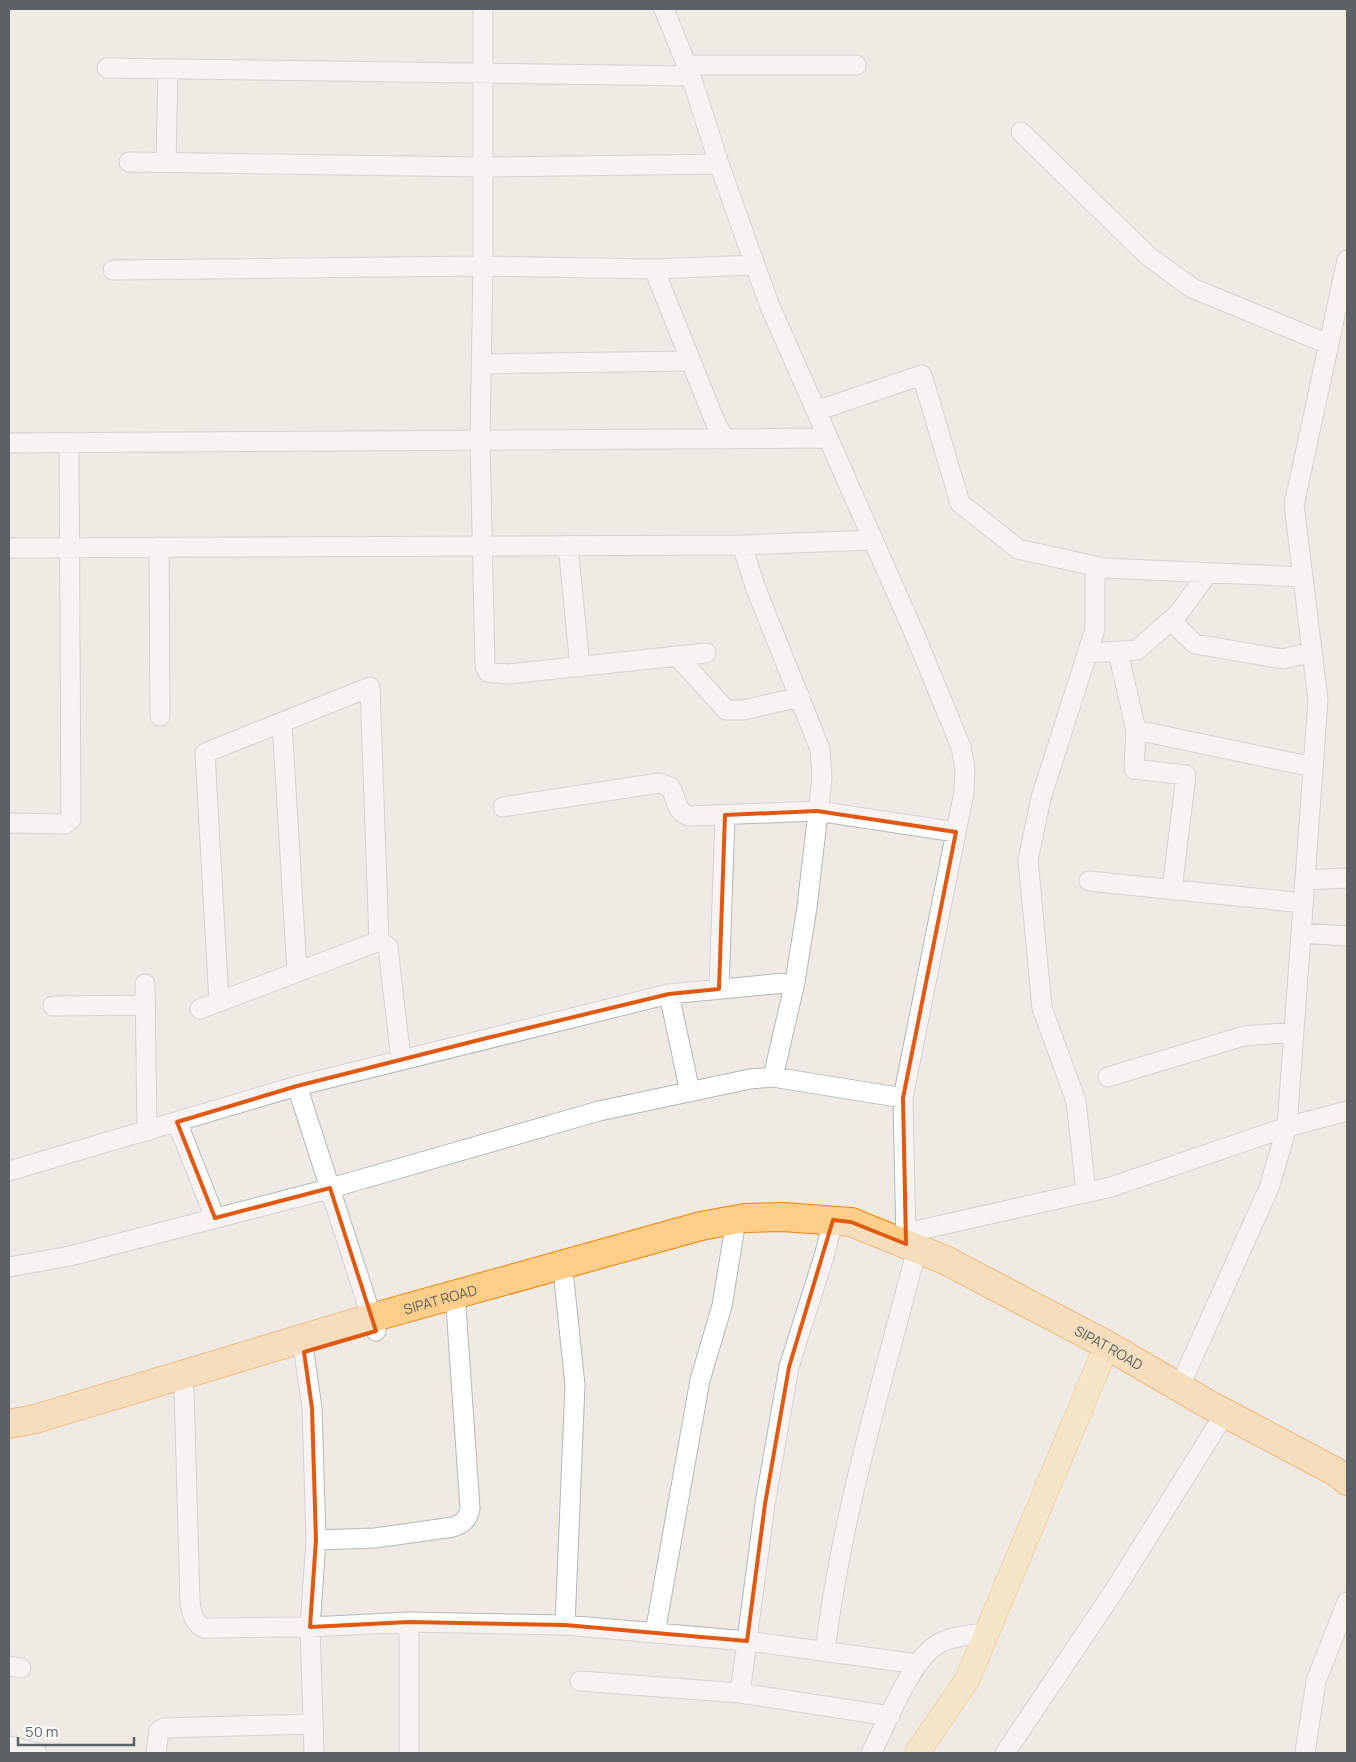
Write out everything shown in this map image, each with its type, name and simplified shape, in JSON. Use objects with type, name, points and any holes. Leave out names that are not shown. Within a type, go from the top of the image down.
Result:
[{"type":"highway","name":"SIPAT ROAD","points":[[9,1424],[53,1414],[374,1325],[702,1226],[735,1228],[831,1227],[876,1232],[910,1242],[1107,1346],[1179,1388],[1344,1476]]},
{"type":"highway","name":"SIPAT ROAD","points":[[9,1437],[110,1412],[184,1390],[304,1352],[374,1325],[564,1280],[719,1238],[735,1228]]},
{"type":"main road","points":[[917,1753],[967,1680],[1107,1346]]},
{"type":"street","points":[[483,9],[483,266],[480,440],[483,659],[488,672],[508,674],[678,658],[706,653]]},
{"type":"street","points":[[664,9],[689,71],[719,164],[769,304],[962,747],[964,792],[903,1098],[910,1242],[852,1492],[832,1594],[825,1652]]},
{"type":"street","points":[[107,68],[483,75],[856,66]]},
{"type":"street","points":[[166,161],[168,69]]},
{"type":"street","points":[[1020,132],[1148,256],[1192,288],[1328,344]]},
{"type":"street","points":[[129,162],[166,161],[482,167],[719,164]]},
{"type":"street","points":[[113,270],[483,266],[654,269],[755,265]]},
{"type":"street","points":[[1179,1388],[1269,1188],[1287,1127],[1318,700],[1294,505],[1346,267]]},
{"type":"street","points":[[654,269],[690,361],[724,439]]},
{"type":"street","points":[[481,364],[690,361]]},
{"type":"street","points":[[816,411],[922,375],[960,503],[1018,549],[1095,566],[1124,570],[1303,577]]},
{"type":"street","points":[[9,443],[828,438]]},
{"type":"street","points":[[9,823],[65,824],[71,819],[69,444]]},
{"type":"street","points":[[9,548],[742,545],[873,540]]},
{"type":"street","points":[[568,545],[580,667]]},
{"type":"street","points":[[742,545],[756,589],[820,749],[822,778],[807,907],[795,982],[774,1077]]},
{"type":"street","points":[[159,547],[160,716]]},
{"type":"street","points":[[1086,1192],[1076,1101],[1042,1008],[1028,860],[1041,798],[1095,629],[1095,566]]},
{"type":"street","points":[[1087,653],[1138,650],[1171,621],[1208,573]]},
{"type":"street","points":[[1171,621],[1195,644],[1283,659],[1312,652]]},
{"type":"street","points":[[1118,652],[1136,730],[1134,769],[1186,775],[1172,890]]},
{"type":"street","points":[[678,658],[726,710],[744,710],[800,697]]},
{"type":"street","points":[[219,1002],[205,753],[370,687],[379,941]]},
{"type":"street","points":[[282,722],[297,972]]},
{"type":"street","points":[[1136,730],[1313,767]]},
{"type":"street","points":[[503,807],[659,783],[670,787],[677,807],[682,813],[701,816],[818,811],[956,832]]},
{"type":"street","points":[[719,988],[725,815]]},
{"type":"street","points":[[1305,880],[1347,878]]},
{"type":"street","points":[[1089,881],[1304,902]]},
{"type":"street","points":[[1301,933],[1347,936]]},
{"type":"street","points":[[200,1008],[379,941]]},
{"type":"street","points":[[379,941],[388,948],[401,1060]]},
{"type":"street","points":[[9,1171],[297,1086],[669,994],[795,982]]},
{"type":"street","points":[[145,984],[147,1131]]},
{"type":"street","points":[[669,994],[690,1092]]},
{"type":"street","points":[[53,1006],[145,1006]]},
{"type":"street","points":[[1108,1077],[1244,1036],[1294,1032]]},
{"type":"street","points":[[9,1267],[70,1256],[330,1188],[599,1111],[690,1092],[774,1077],[903,1098]]},
{"type":"street","points":[[297,1086],[374,1325]]},
{"type":"street","points":[[910,1242],[1086,1192],[1111,1187],[1287,1127],[1347,1111]]},
{"type":"street","points":[[177,1122],[215,1218]]},
{"type":"street","points":[[740,1694],[765,1504],[790,1367],[831,1227]]},
{"type":"street","points":[[655,1633],[700,1380],[722,1306],[735,1228]]},
{"type":"street","points":[[564,1280],[575,1385],[565,1625]]},
{"type":"street","points":[[316,1540],[375,1538],[453,1527],[462,1523],[468,1517],[470,1508],[464,1399],[456,1307]]},
{"type":"street","points":[[304,1352],[312,1408],[316,1540],[310,1627],[314,1753]]},
{"type":"street","points":[[184,1390],[190,1602],[193,1618],[197,1624],[212,1628],[310,1627],[409,1622],[565,1625],[747,1641],[918,1664]]},
{"type":"street","points":[[1005,1753],[1114,1591],[1225,1413]]},
{"type":"street","points":[[1305,1753],[1316,1681],[1347,1602]]},
{"type":"street","points":[[409,1622],[409,1753]]},
{"type":"street","points":[[872,1753],[923,1655],[938,1644],[954,1638],[987,1633]]},
{"type":"street","points":[[580,1681],[740,1694],[890,1716]]},
{"type":"street","points":[[156,1753],[159,1731],[164,1728],[313,1724]]},
{"type":"street","points":[[9,1746],[37,1753]]},
{"type":"highlighted area","points":[[817,811],[956,832],[903,1098],[906,1244],[851,1222],[833,1220],[789,1367],[765,1504],[747,1641],[565,1625],[409,1622],[310,1627],[316,1540],[312,1408],[304,1352],[376,1331],[330,1188],[215,1218],[177,1122],[297,1086],[487,1038],[669,994],[719,989],[725,815]]}]
